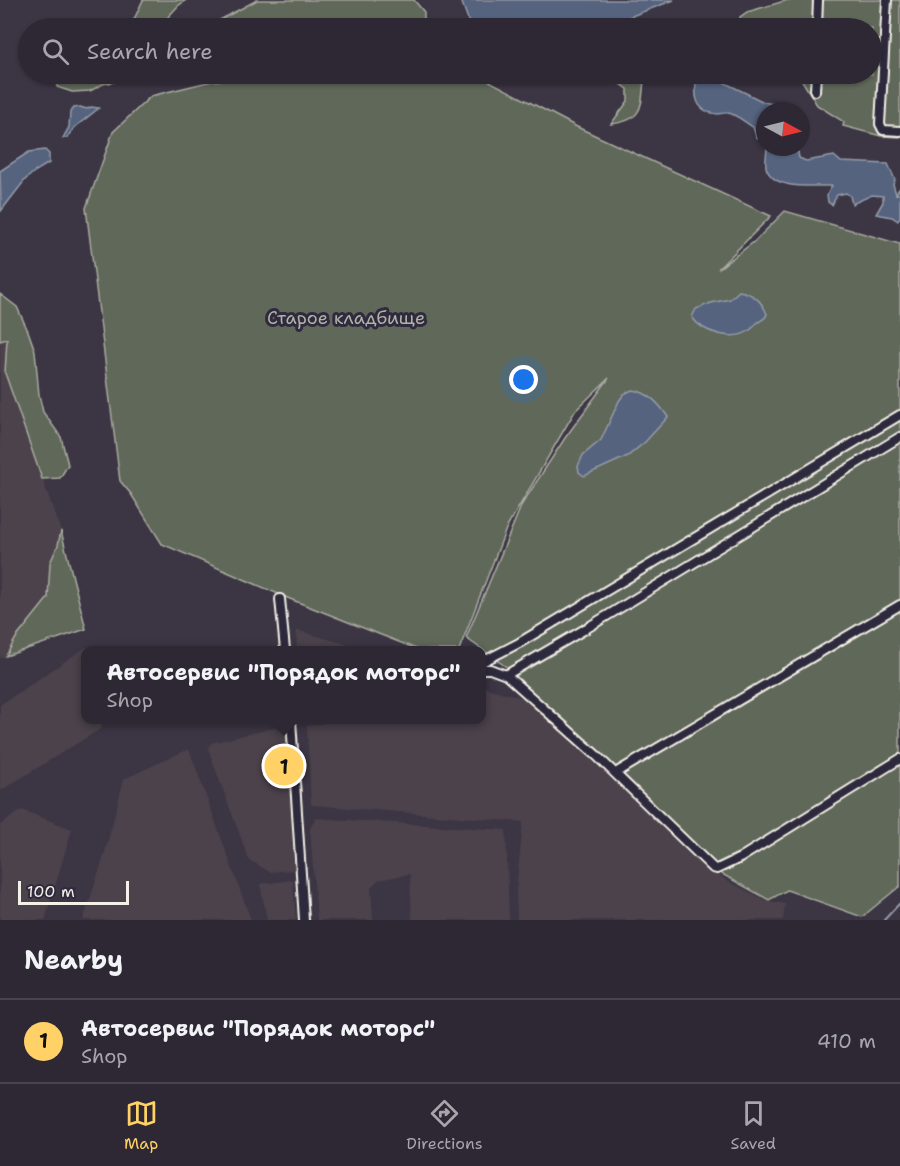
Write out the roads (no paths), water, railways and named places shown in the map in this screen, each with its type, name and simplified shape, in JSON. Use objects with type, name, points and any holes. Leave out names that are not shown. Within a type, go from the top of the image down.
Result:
[{"type":"street","points":[[817,18],[818,0]]},
{"type":"street","points":[[887,0],[880,124],[883,130],[900,131]]},
{"type":"street","points":[[815,84],[815,91]]},
{"type":"street","points":[[486,660],[519,643],[900,415]]},
{"type":"street","points":[[506,675],[900,437]]},
{"type":"street","points":[[280,599],[285,646]]},
{"type":"street","points":[[620,771],[900,605]]},
{"type":"street","points":[[486,669],[506,675],[596,755],[713,868],[717,869],[740,858],[900,759]]},
{"type":"street","points":[[291,724],[304,920]]},
{"type":"water","points":[[461,0],[674,0],[626,18],[468,18]]},
{"type":"water","points":[[696,84],[727,84],[764,102],[756,102],[756,137],[753,127],[738,117],[704,110],[696,94]]},
{"type":"water","points":[[80,107],[99,108],[74,128],[67,138],[63,138],[69,127],[70,112]]},
{"type":"water","points":[[45,150],[49,154],[49,163],[25,180],[1,211],[0,171],[29,152]]},
{"type":"water","points":[[766,156],[799,156],[806,161],[834,156],[841,162],[888,164],[895,180],[893,184],[896,194],[900,194],[900,217],[898,221],[892,217],[876,214],[883,202],[883,196],[872,195],[852,204],[850,196],[846,193],[837,195],[832,205],[828,202],[827,195],[832,186],[796,186],[778,181],[766,168]]},
{"type":"water","points":[[739,291],[756,298],[767,314],[743,334],[719,334],[703,327],[692,317],[696,309],[730,299]]},
{"type":"water","points":[[632,390],[644,393],[653,399],[668,417],[645,442],[628,456],[584,476],[579,472],[578,466],[583,455],[601,440],[619,401],[624,394]]},
{"type":"waterway","points":[[896,194],[900,188]]},
{"type":"waterway","points":[[884,920],[900,903]]},
{"type":"place","name":"Автосервис \"Порядок моторс\"","points":[[284,766]]},
{"type":"park label","name":"Старое кладбище","points":[[346,318]]}]
